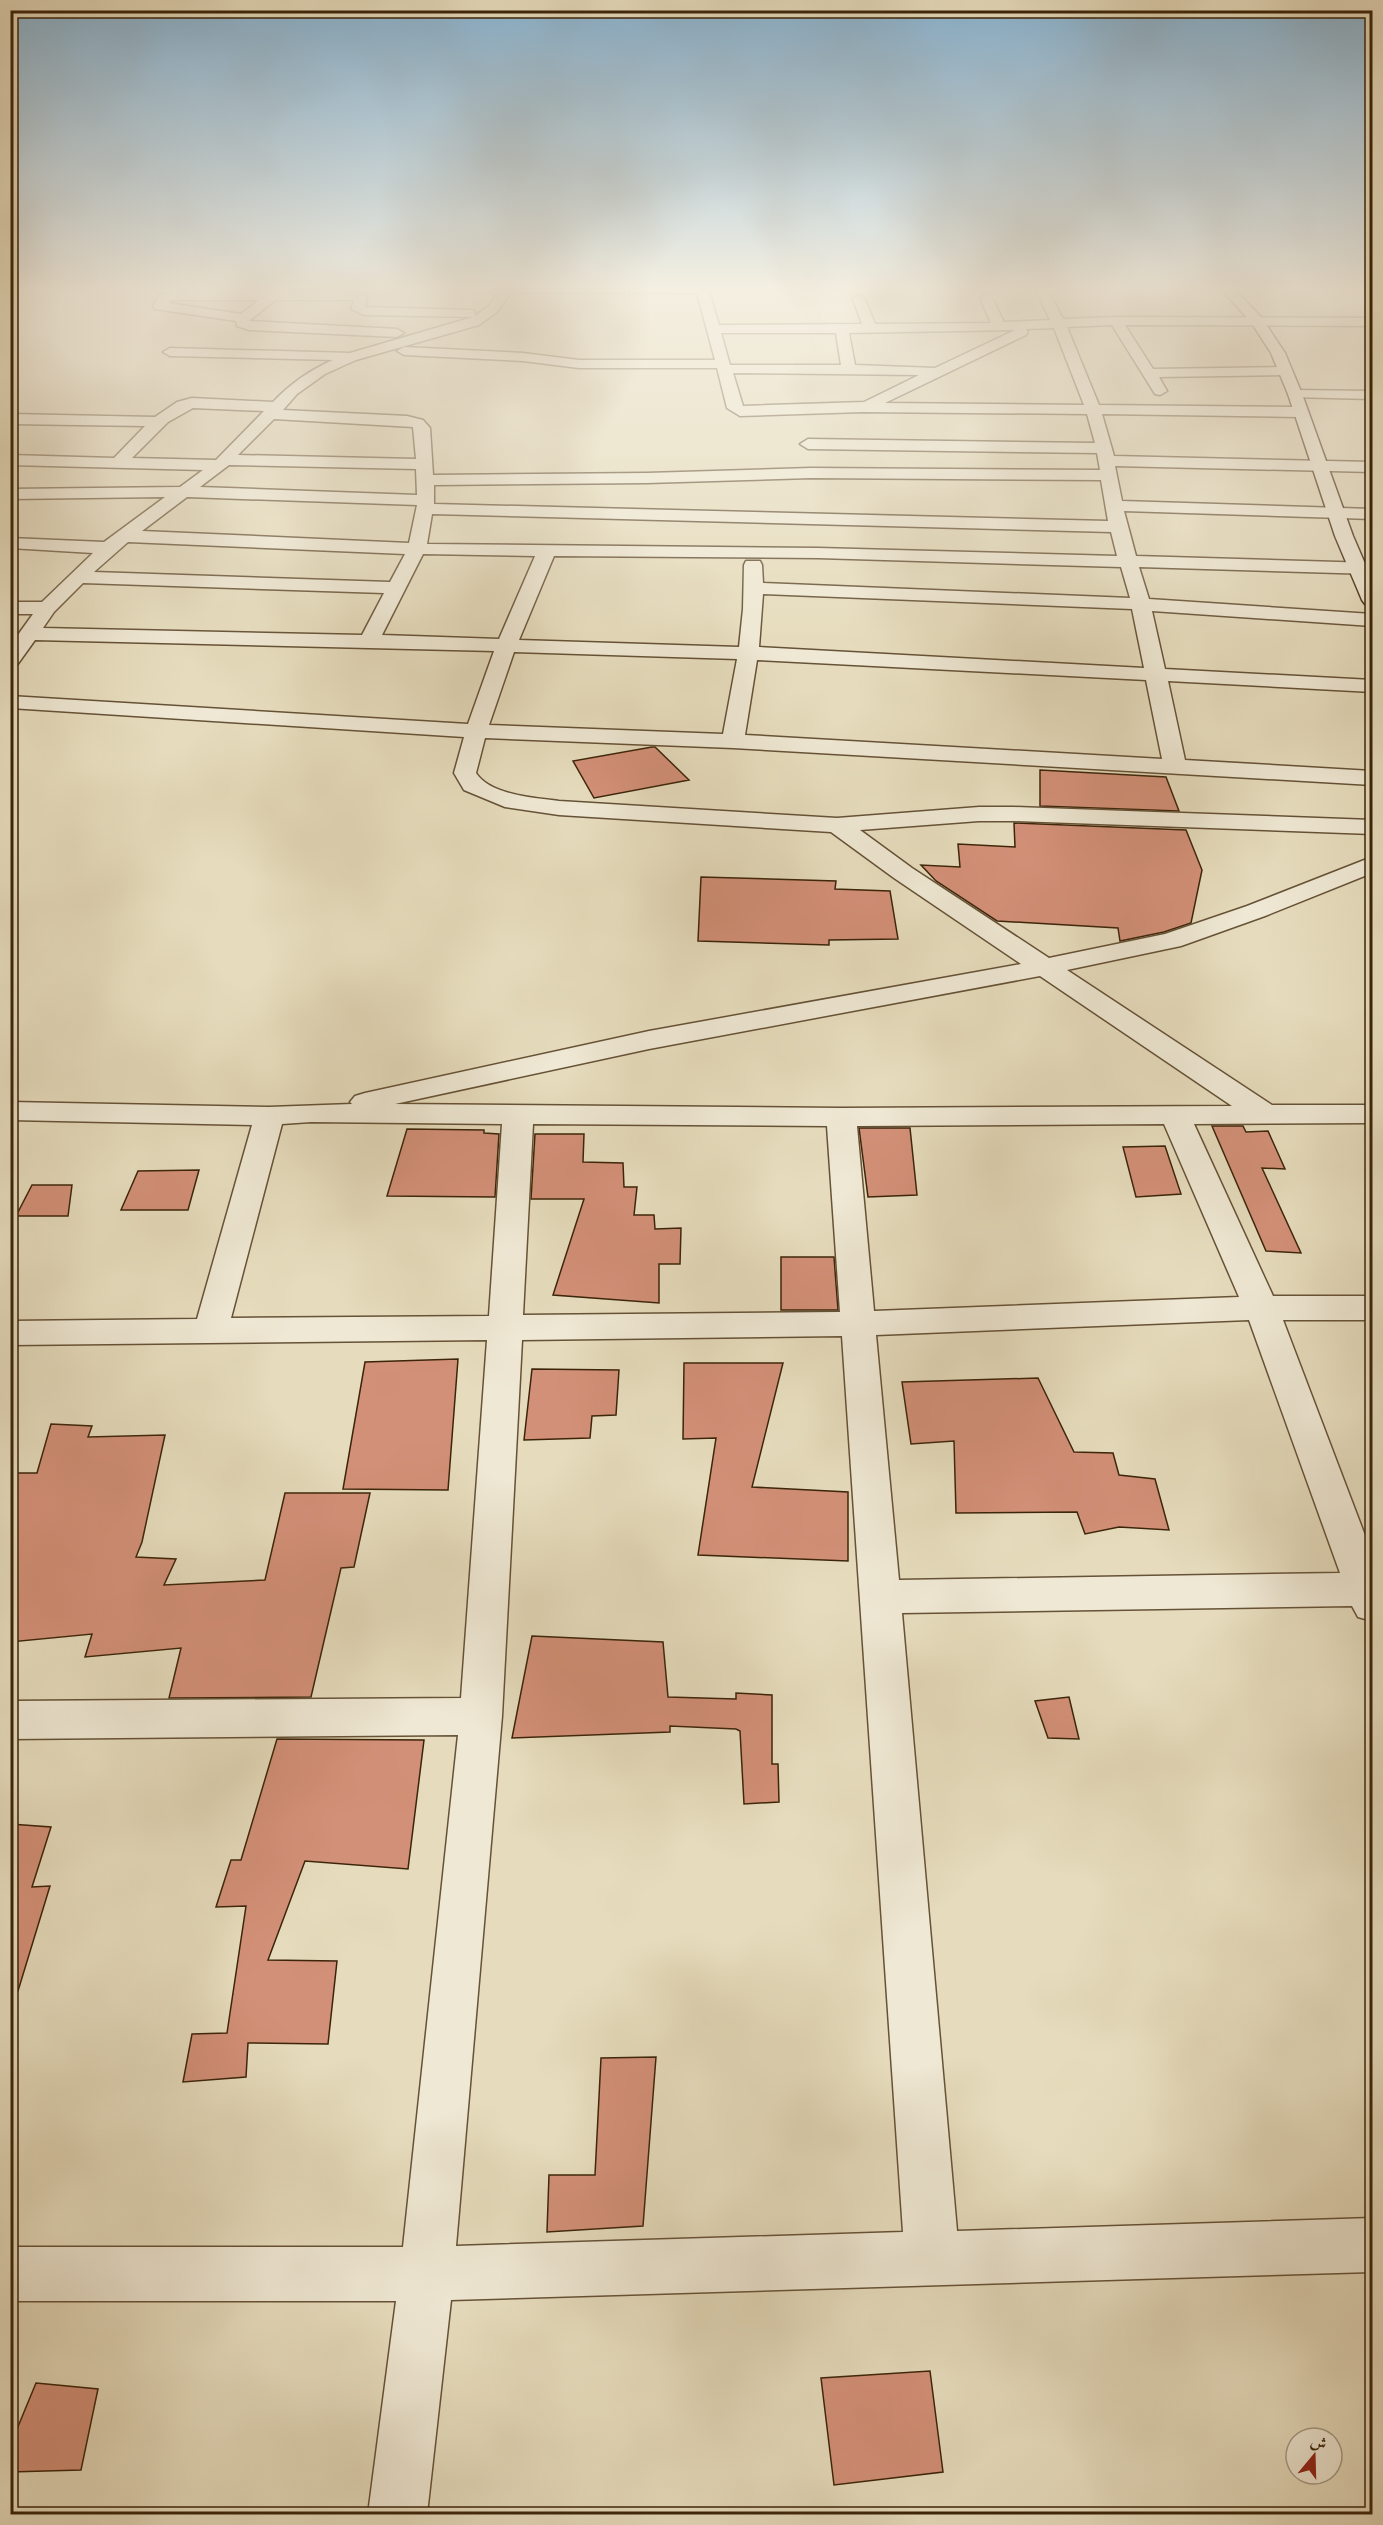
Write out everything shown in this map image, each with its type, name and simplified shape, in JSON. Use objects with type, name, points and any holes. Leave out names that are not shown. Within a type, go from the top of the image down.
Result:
[{"type":"street","points":[[119,462],[160,422],[184,406]]},
{"type":"street","points":[[10,662],[47,608],[108,548],[223,462],[278,406]]},
{"type":"street","points":[[293,406],[418,423],[422,428],[426,505],[417,549],[369,641]]},
{"type":"street","points":[[734,406],[748,412],[805,427],[1107,461]]},
{"type":"street","points":[[1170,406],[1173,410]]},
{"type":"street","points":[[1298,406],[1336,513],[1365,568],[1372,600]]},
{"type":"street","points":[[805,427],[863,407],[1300,412]]},
{"type":"street","points":[[1093,408],[1107,461],[1118,527],[1141,604],[1174,767]]},
{"type":"street","points":[[10,418],[160,422]]},
{"type":"street","points":[[805,427],[814,496],[818,553]]},
{"type":"street","points":[[10,460],[223,462],[423,472],[657,478],[1107,461],[1372,467]]},
{"type":"street","points":[[10,494],[185,492],[426,505],[815,521],[1118,527]]},
{"type":"street","points":[[1114,506],[1372,514]]},
{"type":"street","points":[[123,536],[417,549],[818,553],[1365,568]]},
{"type":"street","points":[[10,543],[108,548]]},
{"type":"street","points":[[547,550],[506,645],[475,731],[465,772],[472,785],[513,802],[559,808],[837,825],[1002,814],[1372,827]]},
{"type":"street","points":[[734,741],[748,653],[754,588],[752,554]]},
{"type":"street","points":[[79,577],[398,588]]},
{"type":"street","points":[[754,588],[1141,604],[1372,620]]},
{"type":"street","points":[[10,608],[47,608]]},
{"type":"street","points":[[28,634],[369,641],[748,653],[1372,687]]},
{"type":"street","points":[[10,702],[475,731],[734,741],[1372,778]]},
{"type":"street","points":[[837,825],[903,873],[1266,1115]]},
{"type":"street","points":[[311,1113],[649,1040],[1046,967],[1172,940],[1256,911],[1372,864]]},
{"type":"street","points":[[10,1111],[268,1116],[311,1113],[841,1117],[1372,1114]]},
{"type":"street","points":[[881,1597],[1370,1594],[1261,1308],[1174,1114]]},
{"type":"street","points":[[211,1331],[268,1116]]},
{"type":"street","points":[[397,2514],[427,2274],[481,1716],[518,1116]]},
{"type":"street","points":[[841,1117],[932,2257]]},
{"type":"street","points":[[10,1333],[858,1323],[1261,1308],[1372,1308]]},
{"type":"street","points":[[10,1720],[481,1716]]},
{"type":"street","points":[[10,2274],[427,2274],[1372,2245]]},
{"type":"building","points":[[655,747],[689,780],[594,798],[573,761]]},
{"type":"building","points":[[1040,770],[1166,777],[1179,811],[1040,806]]},
{"type":"building","points":[[1014,823],[1186,830],[1202,870],[1191,923],[1164,932],[1120,941],[1118,928],[997,921],[936,881],[921,865],[960,867],[958,844],[1015,847]]},
{"type":"building","points":[[701,877],[836,881],[835,889],[890,891],[898,939],[829,940],[829,945],[698,941]]},
{"type":"building","points":[[1212,1126],[1243,1126],[1246,1132],[1268,1131],[1285,1169],[1262,1168],[1301,1253],[1266,1251]]},
{"type":"building","points":[[859,1128],[910,1128],[917,1195],[868,1197]]},
{"type":"building","points":[[407,1129],[484,1130],[484,1133],[499,1134],[495,1197],[387,1196]]},
{"type":"building","points":[[535,1134],[584,1134],[583,1162],[623,1163],[624,1187],[637,1187],[634,1215],[654,1215],[655,1229],[681,1228],[680,1264],[659,1264],[659,1303],[553,1295],[584,1199],[531,1199]]},
{"type":"building","points":[[1165,1146],[1181,1194],[1136,1197],[1123,1147]]},
{"type":"building","points":[[199,1170],[188,1210],[121,1210],[138,1171]]},
{"type":"building","points":[[32,1185],[72,1185],[68,1216],[16,1216]]},
{"type":"building","points":[[781,1257],[834,1257],[838,1310],[781,1310]]},
{"type":"building","points":[[458,1359],[448,1490],[343,1489],[365,1362]]},
{"type":"building","points":[[684,1363],[783,1363],[752,1487],[848,1492],[848,1561],[698,1555],[716,1438],[683,1439]]},
{"type":"building","points":[[532,1369],[619,1370],[616,1415],[592,1416],[590,1438],[524,1440]]},
{"type":"building","points":[[1038,1378],[1074,1452],[1113,1453],[1119,1475],[1155,1479],[1169,1530],[1119,1527],[1085,1534],[1077,1512],[956,1513],[954,1441],[911,1444],[902,1382]]},
{"type":"building","points":[[51,1424],[92,1426],[88,1437],[165,1435],[142,1542],[136,1557],[176,1559],[164,1585],[265,1580],[285,1493],[370,1493],[354,1567],[341,1568],[311,1697],[169,1698],[181,1648],[85,1657],[92,1634],[10,1642],[10,1473],[37,1473]]},
{"type":"building","points":[[532,1636],[663,1642],[668,1697],[736,1699],[736,1693],[772,1695],[772,1764],[778,1764],[779,1802],[744,1804],[740,1731],[736,1729],[670,1726],[670,1732],[512,1738]]},
{"type":"building","points":[[1069,1697],[1079,1739],[1048,1738],[1035,1701]]},
{"type":"building","points":[[277,1739],[424,1740],[408,1869],[305,1861],[268,1960],[337,1961],[328,2044],[248,2043],[246,2077],[183,2082],[192,2034],[227,2033],[246,1906],[216,1907],[231,1860],[241,1860]]},
{"type":"building","points":[[10,1824],[51,1827],[32,1887],[50,1886],[18,1991],[10,1990]]},
{"type":"building","points":[[656,2057],[643,2226],[547,2232],[549,2175],[595,2175],[601,2058]]},
{"type":"building","points":[[930,2371],[943,2472],[834,2485],[821,2378]]},
{"type":"building","points":[[36,2383],[98,2389],[81,2470],[10,2472],[10,2446]]}]
